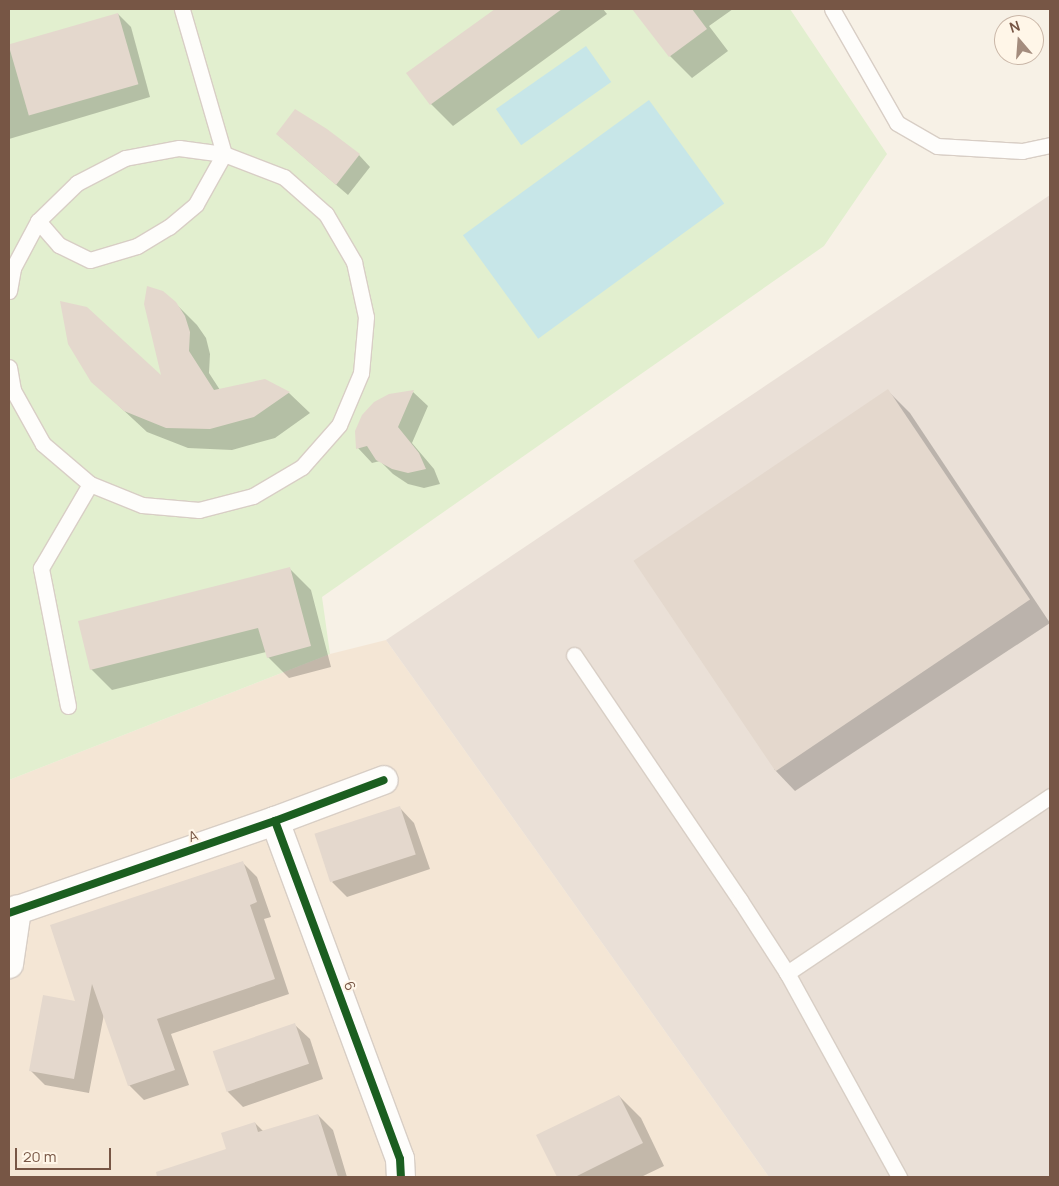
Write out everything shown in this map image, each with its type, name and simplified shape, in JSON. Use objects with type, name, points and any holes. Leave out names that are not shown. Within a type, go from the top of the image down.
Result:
[{"type":"street","name":"A","points":[[13,912],[275,821],[384,780]]},
{"type":"street","name":"6","points":[[275,821],[401,1168]]},
{"type":"street","points":[[9,964],[13,912]]},
{"type":"lane","points":[[38,221],[59,245],[90,260],[137,246],[169,227],[196,204],[224,154],[182,9]]},
{"type":"lane","points":[[832,9],[897,123],[937,146],[1022,151],[1050,145]]},
{"type":"lane","points":[[9,291],[13,268],[38,221],[77,183],[125,158],[178,148],[224,154],[284,177],[326,214],[354,262],[366,317],[361,373],[339,425],[302,467],[253,496],[199,510],[142,505],[90,484],[43,444],[13,390],[9,367]]},
{"type":"lane","points":[[68,706],[41,568],[90,484]]},
{"type":"lane","points":[[574,655],[740,900],[787,973],[898,1177]]},
{"type":"lane","points":[[787,973],[1050,796]]},
{"type":"shaded area","points":[[1050,195],[1050,1177],[769,1177],[386,640]]},
{"type":"shaded area","points":[[386,640],[769,1177],[9,1177],[9,780],[330,654]]},
{"type":"green space","points":[[9,9],[790,9],[887,154],[824,246],[322,597],[330,654],[9,780]]},
{"type":"water","points":[[586,46],[611,82],[521,145],[496,109]]},
{"type":"water","points":[[649,100],[724,204],[538,339],[463,235]]},
{"type":"building","points":[[495,9],[562,9],[430,105],[406,73]]},
{"type":"building","points":[[632,9],[692,9],[707,29],[669,57]]},
{"type":"building","points":[[118,13],[138,84],[29,116],[9,44]]},
{"type":"building","points":[[295,109],[327,129],[360,154],[336,185],[276,134]]},
{"type":"building","points":[[147,286],[163,291],[176,302],[185,316],[190,332],[189,351],[214,390],[265,379],[290,392],[254,417],[210,429],[166,428],[124,411],[91,382],[68,344],[60,301],[87,307],[161,375],[144,304]]},
{"type":"building","points":[[888,389],[1030,600],[776,771],[633,561]]},
{"type":"building","points":[[414,390],[398,427],[419,453],[426,469],[408,473],[392,469],[376,460],[367,446],[356,449],[355,431],[362,415],[374,402],[389,394]]},
{"type":"building","points":[[290,567],[311,646],[267,658],[258,628],[90,670],[78,621]]},
{"type":"building","points":[[400,806],[416,855],[330,882],[314,834]]},
{"type":"building","points":[[243,861],[257,902],[250,905],[275,979],[157,1019],[175,1070],[128,1086],[92,984],[74,1079],[29,1071],[43,995],[75,1001],[50,925]]},
{"type":"building","points":[[295,1023],[309,1064],[227,1092],[213,1051]]},
{"type":"building","points":[[619,1095],[643,1143],[575,1177],[557,1177],[536,1135]]},
{"type":"building","points":[[318,1114],[338,1177],[157,1177],[156,1172],[226,1149],[221,1133],[255,1122],[258,1132]]},
{"type":"cycle path","points":[[9,913],[275,821],[384,780]]},
{"type":"cycle path","points":[[275,821],[400,1159],[401,1177]]}]
